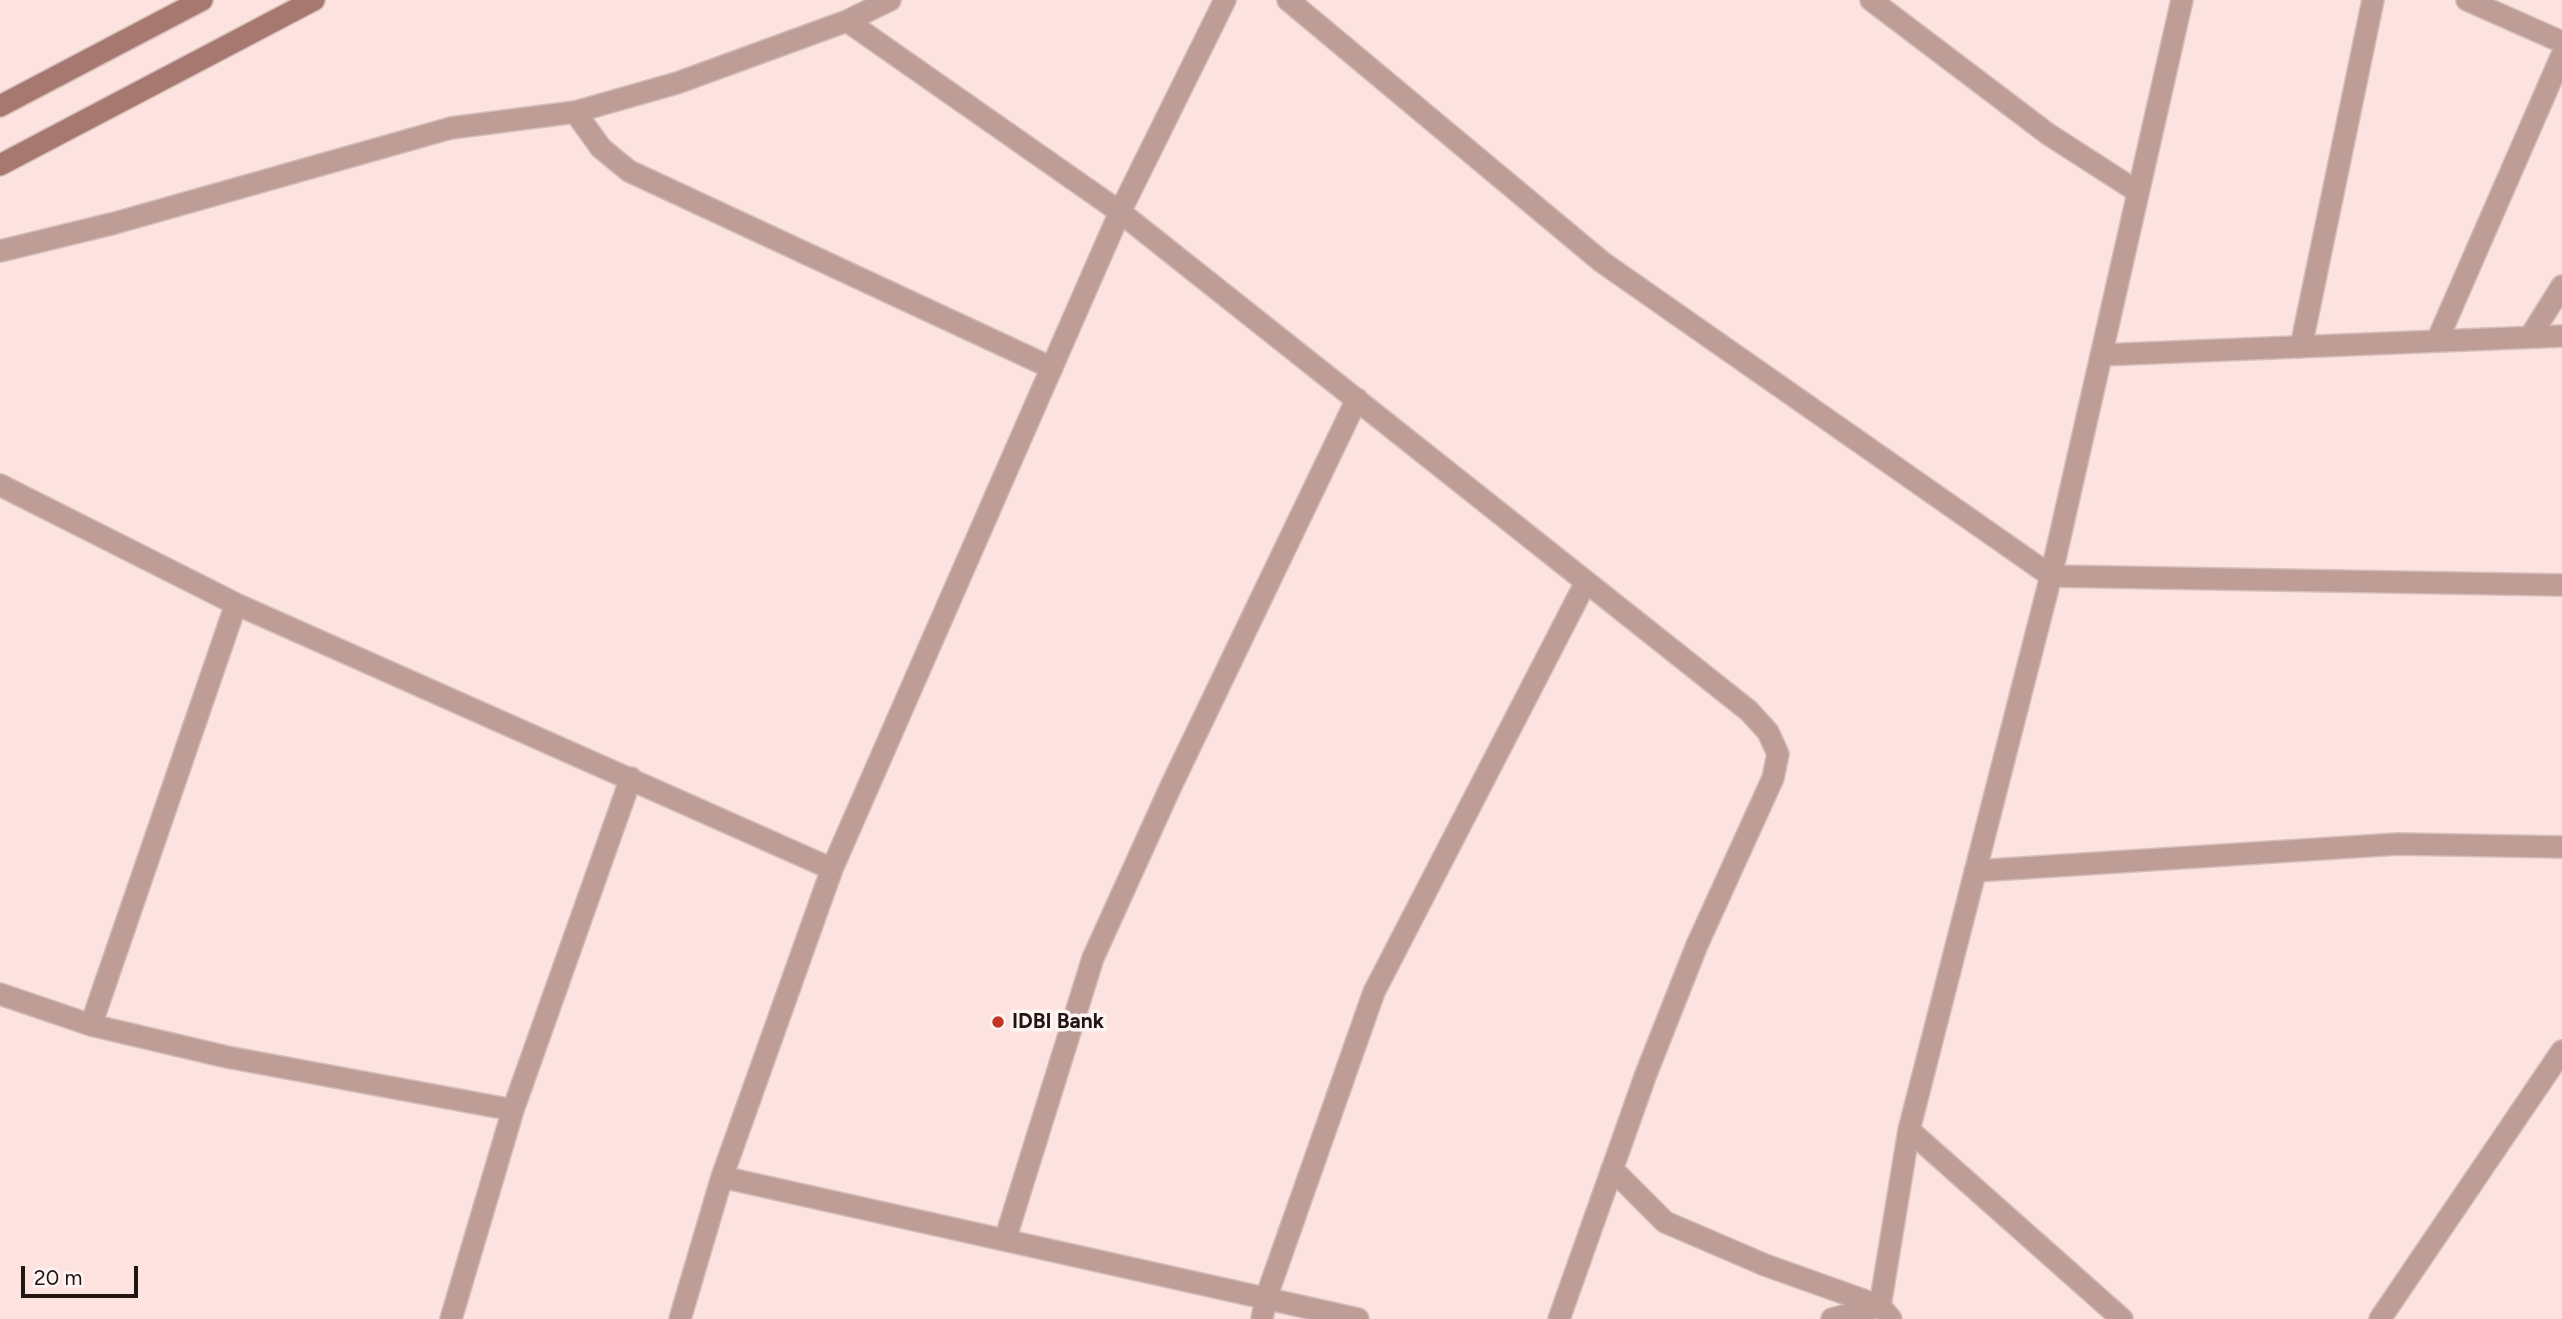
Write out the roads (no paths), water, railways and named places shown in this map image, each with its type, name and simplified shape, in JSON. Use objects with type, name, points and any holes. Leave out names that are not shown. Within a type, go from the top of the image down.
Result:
[{"type":"main road","points":[[0,106],[202,0]]},
{"type":"main road","points":[[0,165],[314,0]]},
{"type":"street","points":[[0,251],[129,219],[451,128],[575,112],[677,83],[847,21],[890,0]]},
{"type":"street","points":[[680,1319],[722,1177],[832,869],[1120,212],[1225,0]]},
{"type":"street","points":[[1288,0],[1602,262],[2051,576],[2562,585]]},
{"type":"street","points":[[1871,0],[2048,134],[2138,192]]},
{"type":"street","points":[[1886,1312],[1909,1130],[2051,576],[2182,0]]},
{"type":"street","points":[[2301,347],[2373,0]]},
{"type":"street","points":[[2467,0],[2562,42]]},
{"type":"street","points":[[847,21],[1120,212],[1749,710],[1768,732],[1777,754],[1773,778],[1697,945],[1646,1074],[1559,1319]]},
{"type":"street","points":[[2437,341],[2562,55]]},
{"type":"street","points":[[575,112],[601,148],[628,171],[1052,368]]},
{"type":"street","points":[[2530,337],[2562,286]]},
{"type":"street","points":[[2101,355],[2562,336]]},
{"type":"street","points":[[1005,1240],[1093,958],[1171,786],[1357,399]]},
{"type":"street","points":[[2,492],[236,604],[832,869]]},
{"type":"street","points":[[1264,1308],[1374,992],[1586,582]]},
{"type":"street","points":[[91,1025],[236,604]]},
{"type":"street","points":[[451,1319],[513,1110],[631,778]]},
{"type":"street","points":[[1975,871],[2398,844],[2562,847]]},
{"type":"street","points":[[0,995],[91,1025],[227,1057],[513,1110]]},
{"type":"street","points":[[2380,1319],[2562,1051]]},
{"type":"street","points":[[1909,1130],[2122,1319]]},
{"type":"street","points":[[1612,1169],[1665,1222],[1765,1265],[1886,1312]]},
{"type":"street","points":[[722,1177],[1005,1240],[1264,1308],[1358,1319]]},
{"type":"street","points":[[1832,1319],[1886,1312]]},
{"type":"place","name":"IDBI Bank","points":[[998,1022]]}]
